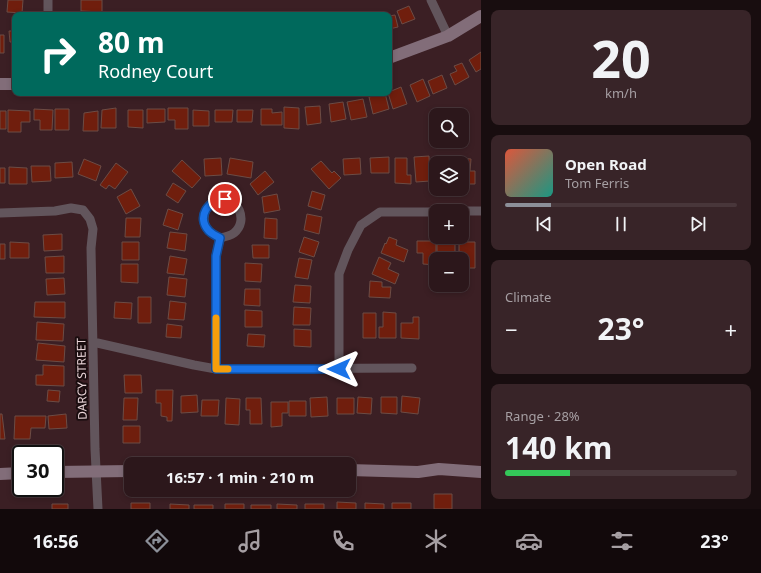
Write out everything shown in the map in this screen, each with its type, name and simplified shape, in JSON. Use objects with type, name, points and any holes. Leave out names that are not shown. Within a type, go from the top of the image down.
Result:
[{"type":"main road","points":[[392,57],[448,36],[481,16]]},
{"type":"main road","points":[[0,84],[12,84]]},
{"type":"main road","points":[[356,470],[418,472],[439,469],[481,472]]},
{"type":"main road","points":[[64,472],[124,471]]},
{"type":"main road","points":[[0,474],[12,474]]},
{"type":"street","points":[[48,0],[48,12]]},
{"type":"street","points":[[431,0],[448,36]]},
{"type":"street","points":[[219,199],[225,199],[236,205],[242,216],[241,223],[234,234],[220,238],[210,232],[206,227],[204,216],[209,205],[219,199]]},
{"type":"street","name":"DARCY STREET","points":[[0,213],[55,211],[71,208],[83,210],[92,224],[93,229],[91,248],[98,509]]},
{"type":"street","points":[[469,211],[481,211]]},
{"type":"street","points":[[339,369],[339,274],[348,250],[361,225],[380,212],[429,212]]},
{"type":"street","points":[[216,369],[216,256],[220,238]]},
{"type":"street","points":[[93,342],[216,369],[412,368]]},
{"type":"building","points":[[8,0],[23,0],[22,12],[7,12]]},
{"type":"building","points":[[81,0],[102,0],[102,12],[81,11]]},
{"type":"building","points":[[409,6],[415,19],[402,24],[397,11]]},
{"type":"building","points":[[395,15],[398,27],[392,28],[392,16]]},
{"type":"building","points":[[9,31],[12,31],[12,42],[10,42]]},
{"type":"building","points":[[0,35],[4,35],[4,53],[0,53]]},
{"type":"building","points":[[481,52],[481,69],[476,72],[469,60]]},
{"type":"building","points":[[462,63],[469,77],[455,85],[450,74],[457,71],[454,66]]},
{"type":"building","points":[[442,75],[447,88],[433,94],[428,81]]},
{"type":"building","points":[[423,79],[430,96],[417,102],[410,85]]},
{"type":"building","points":[[401,87],[407,104],[393,109],[389,96],[392,96],[392,91]]},
{"type":"building","points":[[386,96],[389,109],[373,114],[369,97]]},
{"type":"building","points":[[363,99],[367,117],[351,120],[347,102]]},
{"type":"building","points":[[343,102],[346,119],[331,122],[329,104]]},
{"type":"building","points":[[320,106],[321,123],[307,125],[305,107]]},
{"type":"building","points":[[284,107],[299,108],[299,129],[284,128]]},
{"type":"building","points":[[116,108],[116,128],[101,128],[102,110]]},
{"type":"building","points":[[168,108],[188,108],[188,129],[175,129],[175,120],[168,120]]},
{"type":"building","points":[[34,109],[53,110],[52,130],[40,130],[40,120],[34,120]]},
{"type":"building","points":[[55,109],[69,109],[69,130],[55,130]]},
{"type":"building","points":[[147,109],[165,109],[165,122],[147,123]]},
{"type":"building","points":[[261,109],[272,109],[272,113],[282,112],[282,125],[261,125]]},
{"type":"building","points":[[8,110],[30,111],[30,122],[21,122],[21,132],[8,132]]},
{"type":"building","points":[[128,110],[143,110],[143,128],[128,127]]},
{"type":"building","points":[[193,110],[209,111],[209,126],[193,126]]},
{"type":"building","points":[[215,110],[233,110],[232,122],[215,122]]},
{"type":"building","points":[[237,110],[253,110],[252,122],[237,122]]},
{"type":"building","points":[[0,111],[6,111],[6,129],[0,129]]},
{"type":"building","points":[[98,111],[98,131],[83,131],[84,113]]},
{"type":"building","points":[[429,156],[429,181],[416,182],[414,157]]},
{"type":"building","points":[[389,157],[389,173],[371,173],[370,158]]},
{"type":"building","points":[[221,158],[222,175],[205,176],[204,159]]},
{"type":"building","points":[[230,158],[253,162],[251,178],[227,174]]},
{"type":"building","points":[[360,158],[361,174],[344,175],[343,159]]},
{"type":"building","points":[[395,158],[407,158],[407,175],[411,175],[411,184],[395,183]]},
{"type":"building","points":[[84,159],[101,166],[96,181],[78,174]]},
{"type":"building","points":[[469,159],[471,159],[470,171],[475,171],[475,184],[469,184]]},
{"type":"building","points":[[182,160],[201,178],[192,188],[172,171]]},
{"type":"building","points":[[321,161],[332,173],[334,171],[341,178],[329,189],[311,169]]},
{"type":"building","points":[[72,162],[73,177],[55,178],[55,163]]},
{"type":"building","points":[[116,163],[128,172],[115,189],[109,185],[106,189],[100,185]]},
{"type":"building","points":[[31,166],[50,166],[51,181],[32,182]]},
{"type":"building","points":[[9,167],[27,168],[27,184],[9,184]]},
{"type":"building","points":[[0,168],[5,168],[5,183],[0,183]]},
{"type":"building","points":[[265,171],[274,182],[258,195],[250,184]]},
{"type":"building","points":[[173,183],[186,191],[178,203],[166,195]]},
{"type":"building","points":[[131,189],[140,206],[126,214],[117,197]]},
{"type":"building","points":[[312,191],[325,195],[321,210],[308,206]]},
{"type":"building","points":[[277,194],[280,210],[264,213],[262,197]]},
{"type":"building","points":[[168,209],[183,214],[178,230],[163,225]]},
{"type":"building","points":[[307,214],[322,217],[319,234],[304,230]]},
{"type":"building","points":[[126,218],[141,218],[140,237],[125,237]]},
{"type":"building","points":[[265,218],[277,219],[277,239],[264,238]]},
{"type":"building","points":[[170,232],[187,234],[185,251],[167,248]]},
{"type":"building","points":[[62,234],[62,250],[44,251],[43,235]]},
{"type":"building","points":[[304,237],[319,242],[314,257],[299,252]]},
{"type":"building","points":[[389,237],[397,240],[396,245],[408,250],[404,262],[381,253]]},
{"type":"building","points":[[417,241],[429,241],[429,244],[436,244],[436,252],[429,252],[429,264],[423,264],[423,253],[417,253]]},
{"type":"building","points":[[10,242],[29,243],[29,258],[10,258]]},
{"type":"building","points":[[122,242],[139,242],[139,260],[122,260]]},
{"type":"building","points":[[469,242],[475,242],[475,268],[469,268],[469,252],[459,252],[459,244],[469,244]]},
{"type":"building","points":[[0,244],[5,244],[5,259],[0,259]]},
{"type":"building","points":[[437,244],[455,244],[455,252],[437,252]]},
{"type":"building","points":[[252,245],[269,245],[269,258],[253,258]]},
{"type":"building","points":[[64,256],[64,273],[46,273],[45,257]]},
{"type":"building","points":[[170,256],[187,259],[184,275],[167,273]]},
{"type":"building","points":[[379,257],[391,263],[388,269],[399,274],[395,284],[372,274]]},
{"type":"building","points":[[299,258],[312,260],[308,279],[295,277]]},
{"type":"building","points":[[245,263],[262,264],[261,282],[245,281]]},
{"type":"building","points":[[121,264],[138,264],[138,283],[121,282]]},
{"type":"building","points":[[169,277],[187,279],[185,297],[167,295]]},
{"type":"building","points":[[64,278],[65,294],[47,295],[46,279]]},
{"type":"building","points":[[370,281],[382,282],[382,287],[391,287],[390,298],[369,297]]},
{"type":"building","points":[[295,285],[311,286],[310,303],[293,302]]},
{"type":"building","points":[[245,289],[260,289],[260,306],[244,305]]},
{"type":"building","points":[[138,297],[151,297],[151,323],[138,323]]},
{"type":"building","points":[[170,301],[186,303],[184,320],[168,319]]},
{"type":"building","points":[[35,302],[65,302],[65,318],[34,317]]},
{"type":"building","points":[[115,302],[132,303],[131,319],[114,318]]},
{"type":"building","points":[[294,307],[311,308],[310,325],[293,325]]},
{"type":"building","points":[[245,310],[262,311],[262,327],[245,327]]},
{"type":"building","points":[[383,312],[396,313],[396,338],[379,338],[379,327],[383,327]]},
{"type":"building","points":[[363,313],[376,313],[376,338],[363,338]]},
{"type":"building","points":[[413,317],[419,317],[419,339],[401,338],[401,323],[413,323]]},
{"type":"building","points":[[37,322],[64,324],[63,341],[36,340]]},
{"type":"building","points":[[167,324],[182,326],[181,338],[166,337]]},
{"type":"building","points":[[294,329],[311,330],[311,347],[294,346]]},
{"type":"building","points":[[248,334],[265,335],[264,347],[247,346]]},
{"type":"building","points":[[38,343],[65,346],[64,362],[36,360]]},
{"type":"building","points":[[43,365],[64,366],[64,386],[36,385],[36,375],[43,375]]},
{"type":"building","points":[[124,375],[141,375],[142,393],[125,393]]},
{"type":"building","points":[[48,390],[60,391],[59,402],[47,401]]},
{"type":"building","points":[[156,390],[173,390],[172,421],[167,421],[167,417],[161,416],[161,403],[156,403]]},
{"type":"building","points":[[197,395],[198,412],[181,413],[181,396]]},
{"type":"building","points":[[402,396],[420,398],[418,414],[401,412]]},
{"type":"building","points":[[327,397],[328,416],[311,417],[310,398]]},
{"type":"building","points":[[358,397],[372,398],[371,414],[357,413]]},
{"type":"building","points":[[381,397],[397,397],[397,414],[381,413]]},
{"type":"building","points":[[124,398],[138,398],[137,420],[123,420]]},
{"type":"building","points":[[226,398],[240,399],[239,425],[225,424]]},
{"type":"building","points":[[246,398],[261,398],[262,424],[250,424],[250,410],[246,410]]},
{"type":"building","points":[[337,398],[354,398],[354,414],[337,414]]},
{"type":"building","points":[[202,400],[219,400],[218,416],[201,416]]},
{"type":"building","points":[[289,401],[306,401],[306,416],[289,416]]},
{"type":"building","points":[[271,402],[288,402],[288,413],[282,413],[282,426],[271,427]]},
{"type":"building","points":[[0,414],[2,414],[5,439],[0,439]]},
{"type":"building","points":[[66,414],[67,428],[49,429],[48,416]]},
{"type":"building","points":[[15,416],[46,416],[45,428],[31,428],[30,439],[14,439]]},
{"type":"building","points":[[123,426],[140,426],[140,443],[123,443]]},
{"type":"building","points":[[434,494],[452,494],[452,509],[434,509]]},
{"type":"building","points":[[337,502],[356,503],[356,509],[337,509]]},
{"type":"building","points":[[131,503],[150,503],[150,509],[131,509]]},
{"type":"building","points":[[365,503],[384,504],[384,509],[365,509]]},
{"type":"building","points":[[392,503],[411,503],[411,509],[392,509]]},
{"type":"building","points":[[52,504],[68,504],[68,509],[52,509]]},
{"type":"building","points":[[170,504],[189,505],[189,509],[170,509]]},
{"type":"building","points":[[225,504],[244,504],[244,509],[225,509]]},
{"type":"building","points":[[277,504],[297,505],[297,509],[277,509]]},
{"type":"building","points":[[305,504],[324,504],[324,509],[305,509]]},
{"type":"building","points":[[194,505],[213,505],[213,509],[194,509]]},
{"type":"building","points":[[251,505],[271,505],[271,509],[251,509]]},
{"type":"slow traffic","points":[[216,318],[216,369],[228,369]]},
{"type":"route","points":[[225,199],[219,199],[209,205],[204,216],[206,227],[210,232],[220,238],[216,256],[216,369],[339,369]]}]
